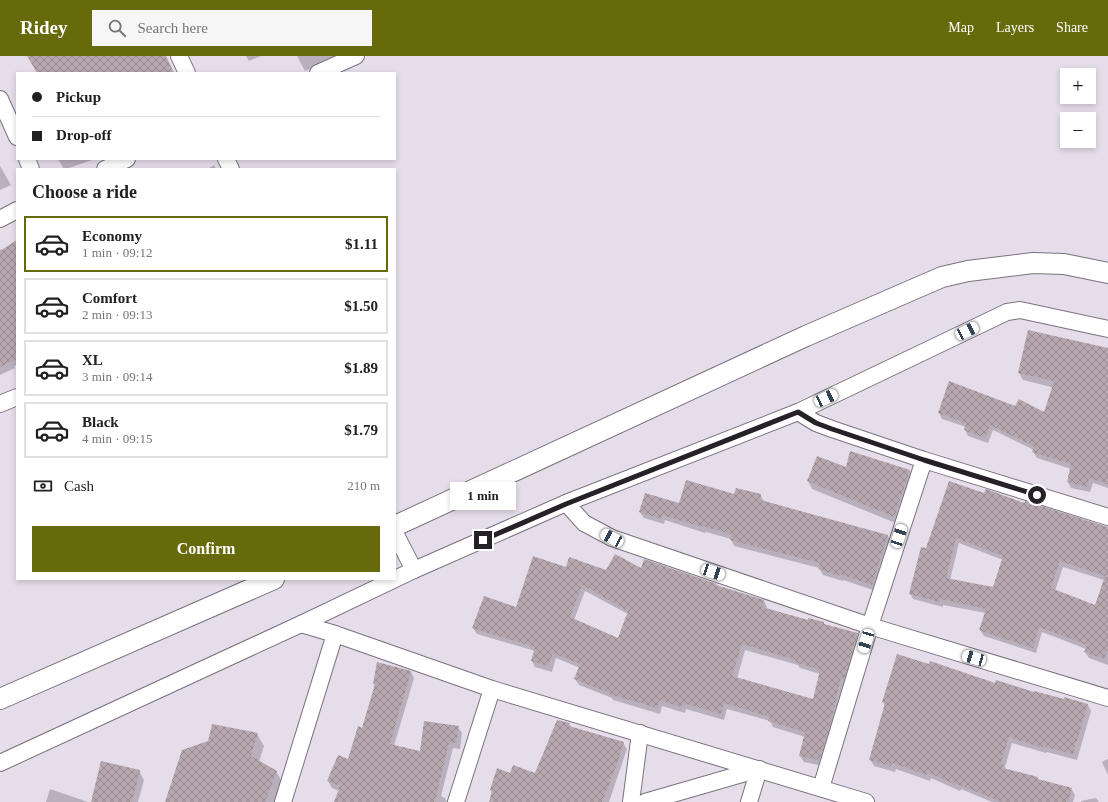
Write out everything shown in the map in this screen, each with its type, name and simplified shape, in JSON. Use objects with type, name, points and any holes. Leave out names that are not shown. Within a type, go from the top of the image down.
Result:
[{"type":"street","points":[[179,56],[187,72]]},
{"type":"street","points":[[320,72],[356,56]]},
{"type":"street","points":[[0,99],[16,136]]},
{"type":"street","points":[[107,168],[125,160]]},
{"type":"street","points":[[0,219],[16,211]]},
{"type":"street","points":[[396,526],[806,336],[942,277],[968,271],[1032,263],[1064,264],[1108,272]]},
{"type":"street","points":[[396,579],[566,504],[798,412],[1007,312],[1020,310],[1108,329]]},
{"type":"street","points":[[0,404],[16,397]]},
{"type":"street","points":[[798,412],[816,423],[832,429],[924,460],[1108,517]]},
{"type":"street","points":[[821,788],[870,626],[924,460]]},
{"type":"street","points":[[566,504],[584,523],[612,538],[870,626],[1108,698]]},
{"type":"street","points":[[396,534],[414,570]]},
{"type":"street","points":[[0,699],[272,580]]},
{"type":"street","points":[[0,763],[393,580]]},
{"type":"street","points":[[300,624],[335,634],[492,689],[866,802]]},
{"type":"street","points":[[283,802],[335,634]]},
{"type":"street","points":[[456,802],[492,689]]},
{"type":"street","points":[[631,802],[640,733]]},
{"type":"street","points":[[645,802],[759,769]]},
{"type":"street","points":[[749,802],[759,769]]},
{"type":"building","points":[[27,56],[166,56],[174,72],[36,72]]},
{"type":"building","points":[[16,241],[16,359],[0,367],[0,251]]},
{"type":"building","points":[[1028,330],[1108,348],[1108,484],[1089,478],[1087,487],[1067,482],[1071,464],[1032,452],[1034,446],[990,425],[985,438],[964,430],[966,423],[938,413],[949,381],[1015,406],[1019,399],[1044,412],[1054,381],[1018,373]]},
{"type":"building","points":[[850,451],[910,470],[894,517],[807,481],[817,456],[846,467]]},
{"type":"building","points":[[686,480],[734,494],[736,488],[761,494],[760,500],[888,535],[872,585],[840,574],[839,576],[818,569],[820,563],[730,540],[731,534],[662,515],[661,519],[639,512],[645,493],[679,503]]},
{"type":"building","points":[[949,481],[984,493],[986,489],[1024,503],[1025,501],[1108,527],[1108,649],[1104,659],[1084,652],[1087,645],[1039,627],[1033,648],[1014,642],[979,630],[986,609],[940,599],[940,602],[909,594],[921,547],[926,548]],"holes":[[[956,538],[1003,556],[993,587],[946,578]],[[1060,561],[1105,576],[1095,605],[1051,588]]]},
{"type":"building","points":[[615,554],[641,568],[644,559],[717,584],[716,585],[764,600],[762,607],[808,620],[808,618],[824,622],[824,624],[858,633],[844,679],[841,678],[829,730],[819,760],[799,756],[805,732],[768,721],[770,717],[724,703],[721,714],[683,703],[681,707],[659,700],[657,708],[609,694],[574,679],[580,664],[553,653],[548,666],[531,661],[535,647],[472,628],[484,596],[516,607],[533,556],[566,567],[569,557],[606,570]],"holes":[[[582,585],[628,611],[618,638],[570,617]],[[742,644],[796,660],[795,662],[820,670],[813,699],[732,676]]]},
{"type":"building","points":[[897,654],[929,664],[930,661],[995,683],[996,680],[1034,692],[1064,699],[1064,697],[1088,704],[1073,754],[1043,746],[1043,748],[1009,737],[1001,763],[1004,765],[1003,768],[1072,788],[1068,802],[1002,802],[957,784],[956,785],[927,772],[927,775],[892,763],[891,766],[869,760],[885,703],[882,702]]},
{"type":"building","points":[[377,662],[411,671],[390,744],[420,751],[424,721],[459,726],[456,743],[449,742],[435,802],[334,802],[340,786],[327,781],[338,755],[348,759],[358,726],[362,728],[375,684],[373,684]]},
{"type":"building","points":[[557,720],[570,723],[569,726],[624,742],[602,802],[489,802],[492,791],[490,790],[497,768],[510,773],[513,765],[535,773]]},
{"type":"building","points":[[212,724],[258,733],[251,756],[277,771],[265,802],[165,802],[182,750],[208,741]]},
{"type":"building","points":[[101,761],[140,770],[132,802],[91,802]]},
{"type":"route","points":[[483,540],[566,504],[798,412],[816,423],[832,429],[924,460],[1037,495]]}]
